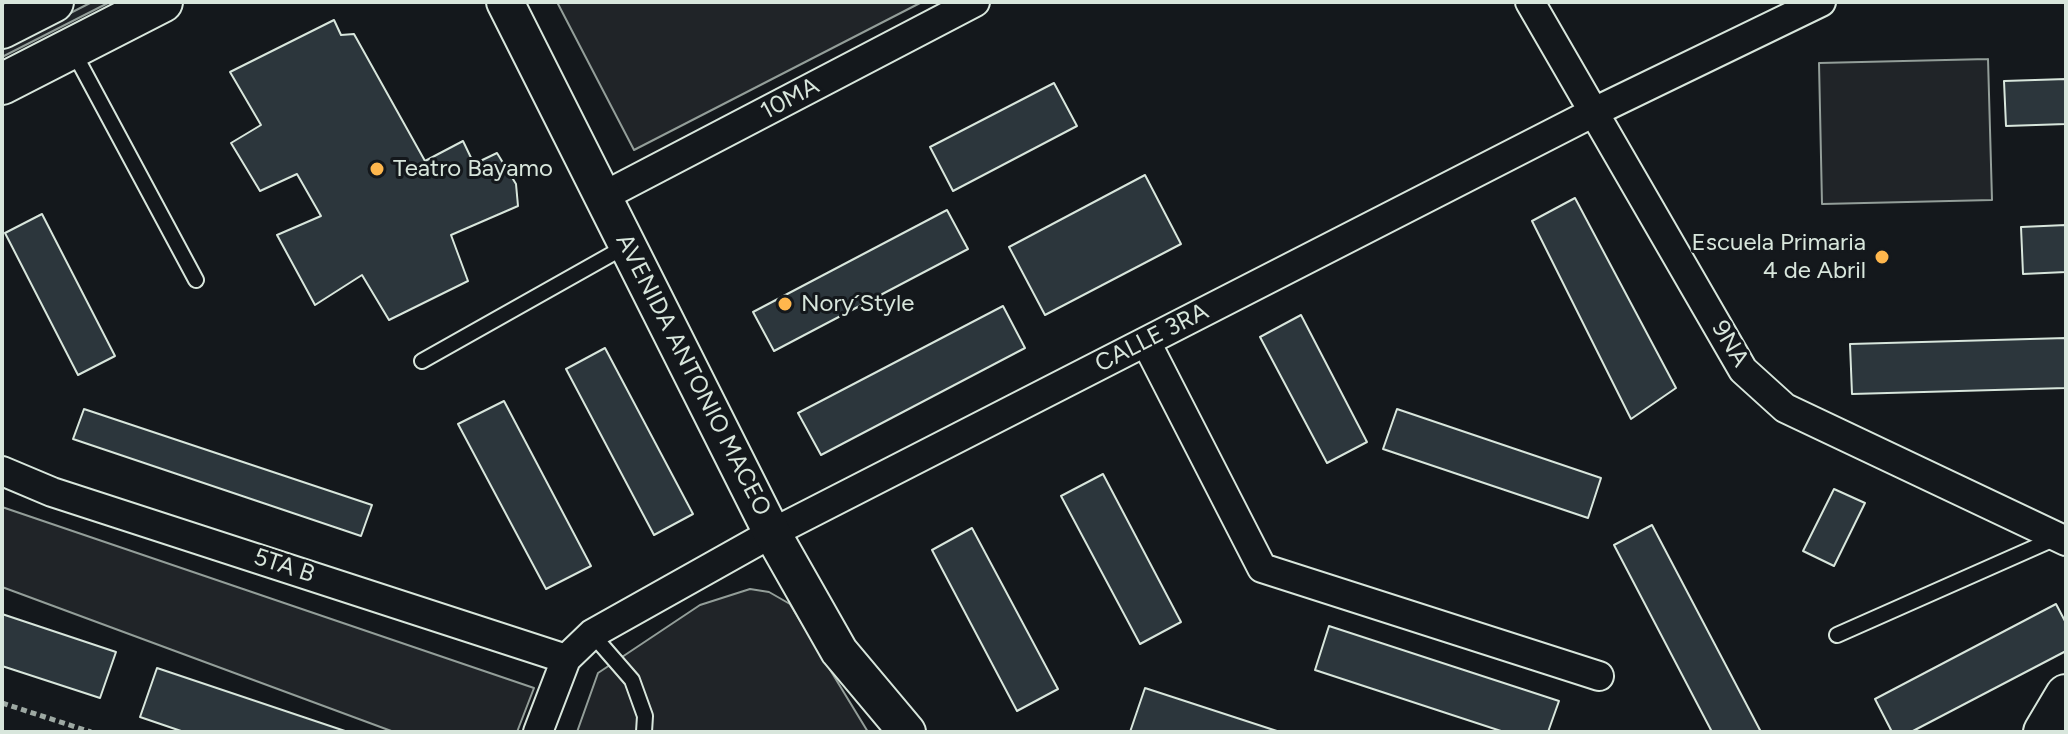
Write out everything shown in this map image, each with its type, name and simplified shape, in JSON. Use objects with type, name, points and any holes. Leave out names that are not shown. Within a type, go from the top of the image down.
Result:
[{"type":"main road","points":[[2,28],[53,2]]},
{"type":"main road","points":[[2,84],[162,2]]},
{"type":"main road","points":[[2044,732],[2066,695]]},
{"type":"street","name":"AVENIDA ANTONIO MACEO","points":[[505,2],[772,533],[839,651],[906,732]]},
{"type":"street","name":"10MA","points":[[604,196],[975,2]]},
{"type":"street","name":"9NA","points":[[1530,2],[1596,111],[1743,370],[1785,408],[2062,539]]},
{"type":"street","name":"CALLE 3RA","points":[[538,732],[566,659],[592,634],[772,533],[1596,111],[1821,2]]},
{"type":"street","points":[[1146,342],[1262,568],[1599,676]]},
{"type":"street","name":"5TA B","points":[[2,471],[52,492],[566,659]]},
{"type":"lane","points":[[72,48],[196,280]]},
{"type":"lane","points":[[422,361],[628,245]]},
{"type":"lane","points":[[1837,635],[2062,539]]},
{"type":"lane","points":[[592,634],[632,680],[645,716],[644,732]]},
{"type":"path","points":[[2,703],[91,732]]},
{"type":"shaded area","points":[[92,2],[110,2],[2,57],[2,48]]},
{"type":"shaded area","points":[[557,2],[922,2],[634,150]]},
{"type":"shaded area","points":[[1988,59],[1992,200],[1822,204],[1819,63]]},
{"type":"shaded area","points":[[2,507],[534,688],[517,732],[394,732],[2,587]]},
{"type":"shaded area","points":[[750,589],[769,592],[790,604],[868,732],[577,732],[598,673],[700,605]]},
{"type":"building","name":"Teatro Bayamo","points":[[334,20],[341,35],[354,34],[425,161],[463,141],[474,164],[497,153],[516,184],[518,206],[451,235],[468,281],[389,320],[362,275],[315,305],[277,235],[321,216],[297,174],[260,191],[231,143],[261,125],[230,72]]},
{"type":"building","points":[[2066,79],[2066,124],[2006,126],[2004,81]]},
{"type":"building","points":[[1054,83],[1077,126],[953,191],[930,147]]},
{"type":"building","points":[[1145,175],[1181,244],[1045,315],[1009,247]]},
{"type":"building","points":[[1575,198],[1676,388],[1631,419],[1532,221]]},
{"type":"building","points":[[947,210],[968,249],[774,351],[753,312]]},
{"type":"building","points":[[42,214],[115,356],[78,375],[5,233]]},
{"type":"building","points":[[2066,225],[2066,272],[2023,274],[2021,227]]},
{"type":"building","points":[[1003,306],[1025,348],[821,455],[798,413]]},
{"type":"building","points":[[1301,315],[1367,442],[1327,463],[1260,337]]},
{"type":"building","points":[[2066,338],[2066,388],[1852,394],[1850,344]]},
{"type":"building","points":[[605,348],[693,514],[654,535],[566,369]]},
{"type":"building","points":[[504,401],[591,566],[546,589],[458,424]]},
{"type":"building","points":[[84,409],[372,505],[361,536],[73,439]]},
{"type":"building","points":[[1397,409],[1601,478],[1588,518],[1383,449]]},
{"type":"building","points":[[1103,474],[1181,622],[1140,644],[1061,496]]},
{"type":"building","points":[[1834,489],[1865,503],[1834,566],[1803,551]]},
{"type":"building","points":[[1652,525],[1761,732],[1712,732],[1614,545]]},
{"type":"building","points":[[972,528],[1058,689],[1017,711],[932,550]]},
{"type":"building","points":[[2056,604],[2066,623],[2066,651],[1911,732],[1892,732],[1875,699]]},
{"type":"building","points":[[2,614],[116,652],[100,698],[2,666]]},
{"type":"building","points":[[1329,626],[1559,701],[1548,732],[1504,732],[1315,670]]},
{"type":"building","points":[[157,668],[348,732],[184,732],[140,717]]},
{"type":"building","points":[[1145,688],[1280,732],[1130,732]]},
{"type":"place","name":"Teatro Bayamo","points":[[377,169]]},
{"type":"place","name":"Escuela Primaria 4 de Abril","points":[[1882,257]]},
{"type":"place","name":"Nory´Style","points":[[785,304]]}]
